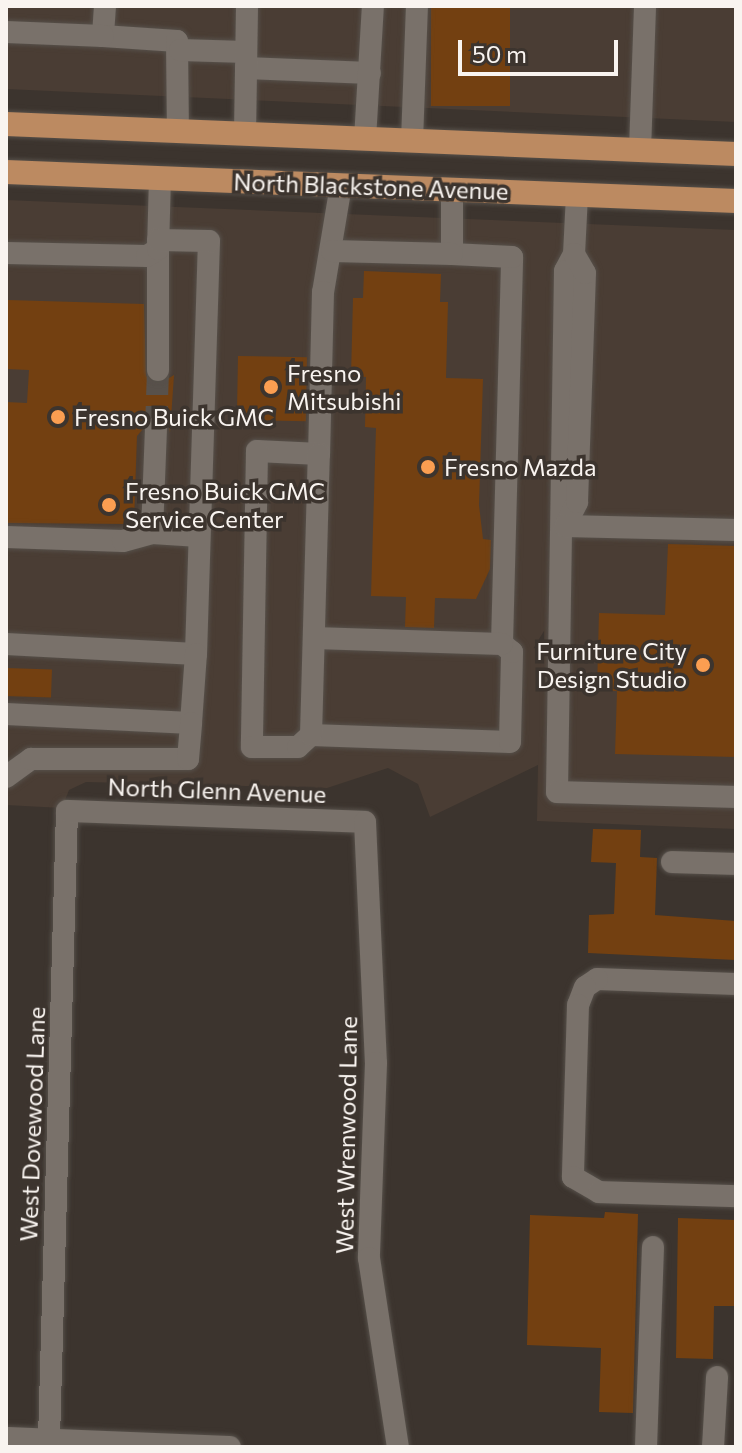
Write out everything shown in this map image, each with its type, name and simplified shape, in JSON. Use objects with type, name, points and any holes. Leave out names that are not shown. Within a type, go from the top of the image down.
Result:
[{"type":"main road","name":"North Blackstone Avenue","points":[[6,124],[736,154]]},
{"type":"main road","name":"North Blackstone Avenue","points":[[6,172],[736,201]]},
{"type":"street","points":[[103,36],[105,6]]},
{"type":"street","points":[[245,134],[247,6]]},
{"type":"street","points":[[365,139],[373,6]]},
{"type":"street","points":[[412,141],[417,6]]},
{"type":"street","points":[[640,150],[645,6]]},
{"type":"street","points":[[6,32],[177,41],[180,50],[178,131]]},
{"type":"street","points":[[180,50],[370,73]]},
{"type":"street","points":[[158,370],[160,178]]},
{"type":"street","points":[[311,735],[323,292],[341,185]]},
{"type":"street","points":[[452,190],[452,254]]},
{"type":"street","points":[[577,195],[574,254],[564,287],[558,501],[565,526],[557,792],[736,797]]},
{"type":"street","points":[[6,253],[147,256],[158,245],[209,241],[196,654],[188,759],[31,759],[6,777]]},
{"type":"street","points":[[332,251],[512,257],[502,644]]},
{"type":"street","points":[[152,533],[156,428]]},
{"type":"street","points":[[314,638],[502,644],[512,652],[510,742],[311,735],[298,747],[252,747],[257,451],[319,454]]},
{"type":"street","points":[[565,526],[736,530]]},
{"type":"street","points":[[6,537],[123,541],[152,533],[199,536]]},
{"type":"street","points":[[6,644],[196,654]]},
{"type":"street","points":[[6,714],[191,723]]},
{"type":"street","name":"North Glenn Avenue","points":[[67,811],[365,822]]},
{"type":"street","name":"West Dovewood Lane","points":[[49,1439],[67,811]]},
{"type":"street","name":"West Wrenwood Lane","points":[[365,822],[376,1063],[369,1258],[398,1447]]},
{"type":"street","points":[[672,862],[736,864]]},
{"type":"street","points":[[736,984],[597,979],[585,987],[573,1177],[599,1192],[736,1196]]},
{"type":"street","points":[[646,1447],[653,1247]]},
{"type":"street","points":[[713,1447],[717,1377]]},
{"type":"street","points":[[6,1438],[230,1447]]},
{"type":"shaded area","points":[[6,6],[736,6],[736,122],[6,89]]},
{"type":"shaded area","points":[[6,200],[736,230],[736,829],[537,821],[538,765],[430,817],[418,784],[388,768],[327,788],[86,782],[69,790],[62,808],[6,805]]},
{"type":"building","points":[[431,6],[510,6],[510,106],[431,106]]},
{"type":"building","name":"Fresno Mazda","points":[[364,271],[441,274],[440,302],[448,302],[446,378],[483,379],[479,505],[483,539],[491,540],[490,569],[476,599],[435,598],[434,628],[405,627],[406,597],[371,596],[376,428],[365,427],[366,377],[351,376],[353,298],[363,298]]},
{"type":"building","points":[[8,300],[144,304],[146,376],[159,384],[174,375],[170,433],[168,421],[156,414],[137,436],[134,524],[7,523],[6,402],[27,403],[29,370],[6,369]]},
{"type":"building","points":[[238,356],[307,357],[306,421],[237,420]]},
{"type":"building","points":[[668,544],[736,546],[736,757],[615,754],[617,691],[597,690],[599,613],[665,615]]},
{"type":"building","points":[[6,668],[52,670],[51,698],[6,696]]},
{"type":"building","points":[[593,829],[641,830],[640,857],[657,858],[655,915],[736,921],[736,960],[588,953],[589,915],[614,914],[616,863],[591,862]]},
{"type":"building","points":[[605,1212],[638,1214],[633,1413],[599,1412],[601,1348],[527,1345],[530,1215],[604,1218]]},
{"type":"building","points":[[678,1218],[736,1220],[736,1306],[714,1306],[713,1359],[676,1358]]},
{"type":"tunnel","points":[[156,428],[158,370]]},
{"type":"place","name":"Fresno Mitsubishi","points":[[271,387]]},
{"type":"place","name":"Fresno Buick GMC","points":[[58,417]]},
{"type":"place","name":"Fresno Mazda","points":[[428,467]]},
{"type":"place","name":"Fresno Buick GMC Service Center","points":[[109,505]]},
{"type":"place","name":"Furniture City Design Studio","points":[[703,665]]}]
